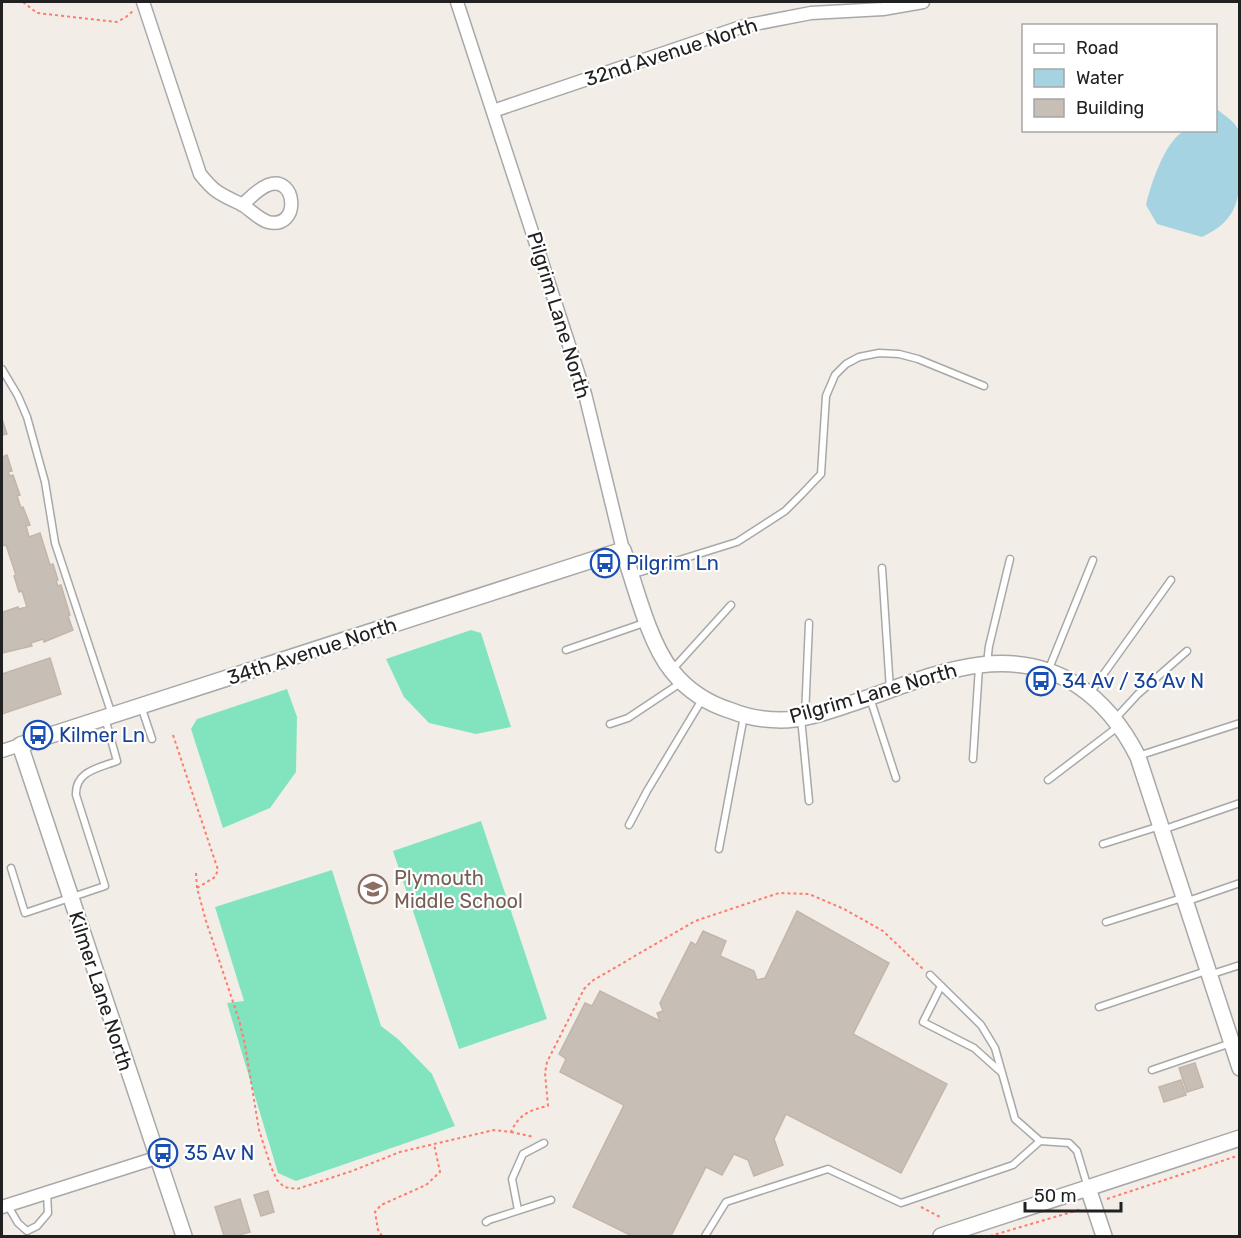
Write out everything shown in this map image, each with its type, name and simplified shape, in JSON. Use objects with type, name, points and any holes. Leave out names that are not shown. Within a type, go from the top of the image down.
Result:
[{"type":"street","points":[[143,2],[200,174],[224,198],[242,205]]},
{"type":"street","name":"Pilgrim Lane North","points":[[457,2],[585,394],[622,550],[658,648],[672,671],[714,705],[744,716],[767,720],[803,717],[950,670],[983,663],[1009,662],[1048,671],[1066,678],[1090,694],[1117,723],[1137,756],[1208,973],[1234,1044],[1239,1068]]},
{"type":"street","name":"32nd Avenue North","points":[[494,111],[744,26],[811,12],[883,9],[923,2]]},
{"type":"street","name":"34th Avenue North","points":[[2,751],[622,550]]},
{"type":"street","name":"Kilmer Lane North","points":[[20,745],[156,1158],[184,1236]]},
{"type":"street","points":[[941,1236],[1239,1137]]},
{"type":"street","points":[[4,1206],[156,1158]]},
{"type":"street","points":[[1088,1188],[1104,1236]]},
{"type":"lane","points":[[632,575],[737,542],[785,511],[802,495],[821,474],[826,396],[835,375],[846,364],[859,357],[879,353],[899,354],[918,359],[984,386]]},
{"type":"lane","points":[[2,369],[27,417],[45,482],[55,543],[108,717],[117,761],[85,772],[76,787],[76,795],[105,886],[26,913],[10,868]]},
{"type":"lane","points":[[973,759],[983,663],[1010,559]]},
{"type":"lane","points":[[1048,671],[1093,560]]},
{"type":"lane","points":[[882,568],[890,691]]},
{"type":"lane","points":[[1090,694],[1171,580]]},
{"type":"lane","points":[[672,671],[731,606]]},
{"type":"lane","points":[[566,650],[648,622]]},
{"type":"lane","points":[[809,623],[803,717],[809,801]]},
{"type":"lane","points":[[1048,780],[1117,723],[1138,694],[1187,651]]},
{"type":"lane","points":[[610,724],[628,718],[683,682]]},
{"type":"lane","points":[[629,825],[703,697]]},
{"type":"lane","points":[[870,697],[896,778]]},
{"type":"lane","points":[[141,706],[152,739]]},
{"type":"lane","points":[[719,849],[744,716]]},
{"type":"lane","points":[[1137,756],[1239,723]]},
{"type":"lane","points":[[1103,844],[1239,803]]},
{"type":"lane","points":[[1106,922],[1239,883]]},
{"type":"lane","points":[[1099,1007],[1239,965]]},
{"type":"lane","points":[[930,975],[981,1025],[995,1048],[1015,1119],[1040,1141],[1069,1143],[1077,1151],[1088,1188]]},
{"type":"lane","points":[[941,986],[923,1022],[974,1048],[1003,1074]]},
{"type":"lane","points":[[1152,1070],[1234,1044]]},
{"type":"lane","points":[[705,1236],[726,1202],[828,1169],[901,1203],[1013,1165],[1040,1141]]},
{"type":"lane","points":[[518,1210],[512,1179],[523,1154],[544,1143]]},
{"type":"lane","points":[[4,1206],[27,1231],[37,1226],[48,1213],[47,1194]]},
{"type":"lane","points":[[486,1222],[551,1200]]},
{"type":"path","points":[[23,2],[37,14],[117,21],[126,17],[143,2]]},
{"type":"path","points":[[173,735],[218,870],[214,877],[197,888]]},
{"type":"path","points":[[196,873],[197,888],[206,921],[239,1020],[259,1130],[271,1167],[284,1187],[297,1189],[400,1152],[494,1130],[531,1135],[544,1143]]},
{"type":"path","points":[[511,1132],[522,1115],[530,1110],[548,1106],[545,1073],[547,1062],[584,989],[592,981],[695,921],[779,893],[809,894],[844,909],[883,931],[930,975]]},
{"type":"path","points":[[382,1236],[378,1230],[375,1212],[381,1205],[426,1185],[440,1172],[434,1144]]},
{"type":"path","points":[[990,1236],[1068,1211],[1074,1212],[1239,1155]]},
{"type":"path","points":[[909,1201],[942,1218]]},
{"type":"green space","points":[[471,630],[481,633],[511,727],[476,734],[429,723],[404,697],[386,659]]},
{"type":"green space","points":[[287,689],[297,717],[296,772],[270,808],[223,828],[191,729],[197,719]]},
{"type":"green space","points":[[481,821],[547,1019],[459,1049],[393,851]]},
{"type":"green space","points":[[332,870],[381,1026],[398,1039],[432,1074],[455,1126],[296,1181],[278,1173],[227,1003],[244,1001],[215,907]]},
{"type":"water","points":[[1217,110],[1234,124],[1240,135],[1240,183],[1236,204],[1231,214],[1215,230],[1202,237],[1157,224],[1146,205],[1160,163],[1179,134],[1217,132]]},
{"type":"building","points":[[2,419],[7,434],[2,435]]},
{"type":"building","points":[[7,455],[12,471],[8,472],[10,476],[13,475],[20,495],[17,496],[21,508],[23,507],[30,525],[26,526],[29,537],[40,533],[50,565],[53,564],[58,586],[61,585],[73,630],[44,642],[43,639],[31,643],[32,646],[2,653],[3,612],[18,607],[19,609],[27,607],[22,591],[19,592],[6,545],[2,546],[2,457]]},
{"type":"building","points":[[50,658],[61,694],[2,714],[2,674]]},
{"type":"building","points":[[797,911],[889,963],[853,1034],[947,1084],[901,1173],[786,1114],[774,1139],[783,1165],[754,1176],[748,1160],[734,1154],[722,1175],[706,1167],[671,1236],[632,1236],[573,1207],[624,1105],[560,1072],[566,1059],[559,1054],[585,1003],[592,1006],[600,991],[660,1021],[657,1013],[663,1011],[660,1003],[691,942],[696,945],[703,931],[726,941],[720,956],[754,971],[757,980],[765,978]]},
{"type":"building","points":[[1195,1063],[1203,1087],[1187,1092],[1179,1068]]},
{"type":"building","points":[[1181,1080],[1186,1095],[1164,1102],[1159,1087]]},
{"type":"building","points":[[268,1191],[274,1212],[261,1216],[254,1195]]},
{"type":"building","points":[[240,1199],[250,1232],[224,1236],[215,1207]]},
{"type":"place","name":"Pilgrim Ln","points":[[605,563]]},
{"type":"place","name":"34 Av / 36 Av N","points":[[1041,681]]},
{"type":"place","name":"Kilmer Ln","points":[[38,735]]},
{"type":"place","name":"Plymouth Middle School","points":[[373,889]]},
{"type":"place","name":"35 Av N","points":[[163,1153]]}]
